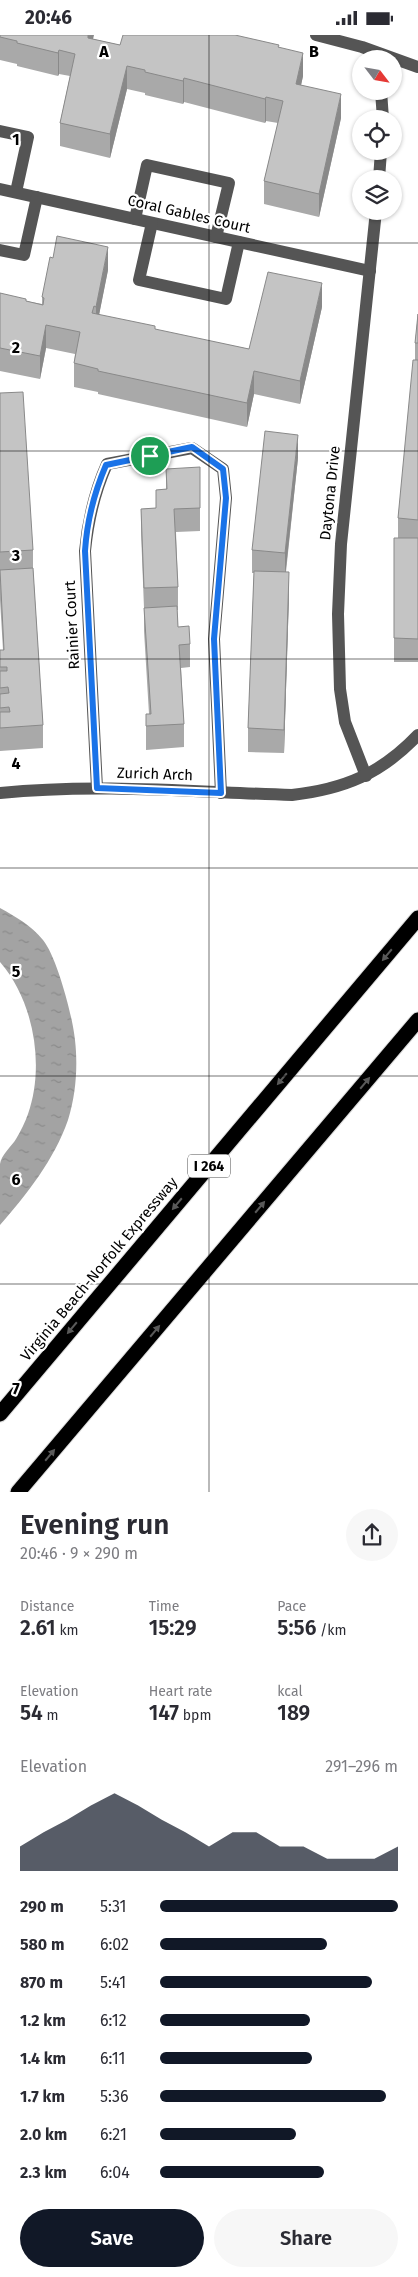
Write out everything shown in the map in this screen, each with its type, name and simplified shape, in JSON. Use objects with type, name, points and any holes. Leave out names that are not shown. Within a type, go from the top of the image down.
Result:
[{"type":"highway","name":"Virginia Beach-Norfolk Expressway","points":[[0,1413],[418,918]]},
{"type":"highway","points":[[18,1492],[418,1020]]},
{"type":"street","points":[[316,35],[361,41],[418,67]]},
{"type":"street","points":[[0,131],[28,137],[16,192]]},
{"type":"street","points":[[135,219],[147,165],[228,183],[216,237]]},
{"type":"street","name":"Coral Gables Court","points":[[0,189],[370,271]]},
{"type":"street","points":[[0,250],[24,255],[37,197]]},
{"type":"street","name":"Daytona Drive","points":[[366,776],[358,760],[346,722],[340,689],[338,614],[341,544],[375,220]]},
{"type":"street","points":[[152,223],[139,280],[226,299],[239,242]]},
{"type":"street","name":"Rainier Court","points":[[97,788],[85,551],[87,521],[95,492],[106,465],[192,447],[223,469],[226,498],[214,639],[221,793]]},
{"type":"street","name":"Zurich Arch","points":[[0,793],[40,789],[97,788],[292,795],[322,791],[366,776],[392,760],[418,735]]},
{"type":"water","points":[[0,908],[17,918],[38,935],[43,940],[54,960],[68,1003],[74,1030],[76,1080],[68,1120],[55,1149],[39,1176],[0,1225],[0,1164],[4,1154],[18,1136],[27,1117],[36,1075],[36,1055],[28,1015],[21,995],[12,978],[0,962]]},
{"type":"building","points":[[0,35],[88,35],[88,38],[120,45],[123,35],[235,35],[279,45],[278,47],[303,53],[296,84],[341,94],[319,194],[264,181],[283,101],[266,97],[265,99],[184,78],[183,81],[127,66],[110,134],[60,123],[75,54],[59,50],[58,53],[17,43],[17,41],[0,37]]},
{"type":"building","points":[[57,236],[108,247],[96,307],[94,306],[92,313],[155,326],[155,329],[249,349],[268,272],[322,283],[300,381],[254,371],[247,403],[98,371],[98,369],[74,363],[80,332],[46,325],[40,356],[0,348],[0,293],[43,305],[44,298],[42,297],[50,257],[53,258]]},
{"type":"building","points":[[418,314],[418,343],[415,343]]},
{"type":"building","points":[[413,360],[418,360],[418,520],[398,518]]},
{"type":"building","points":[[23,392],[33,550],[0,552],[0,393]]},
{"type":"building","points":[[265,431],[298,435],[285,553],[252,550]]},
{"type":"building","points":[[200,467],[200,508],[174,509],[178,587],[144,588],[141,509],[156,508],[156,490],[167,489],[166,469]]},
{"type":"building","points":[[394,538],[418,538],[418,639],[394,638]]},
{"type":"building","points":[[33,568],[43,725],[0,728],[0,712],[10,712],[9,707],[0,708],[0,694],[9,693],[8,687],[0,688],[0,671],[7,671],[7,667],[0,667],[0,650],[4,650],[0,570]]},
{"type":"building","points":[[254,571],[289,572],[284,730],[248,728]]},
{"type":"building","points":[[177,606],[178,627],[189,626],[190,644],[179,645],[184,724],[146,726],[146,714],[151,714],[144,608]]},
{"type":"route","points":[[192,447],[223,469],[226,498],[214,639],[221,793],[97,788],[85,551],[87,521],[95,492],[106,465],[150,456],[192,447]]}]
